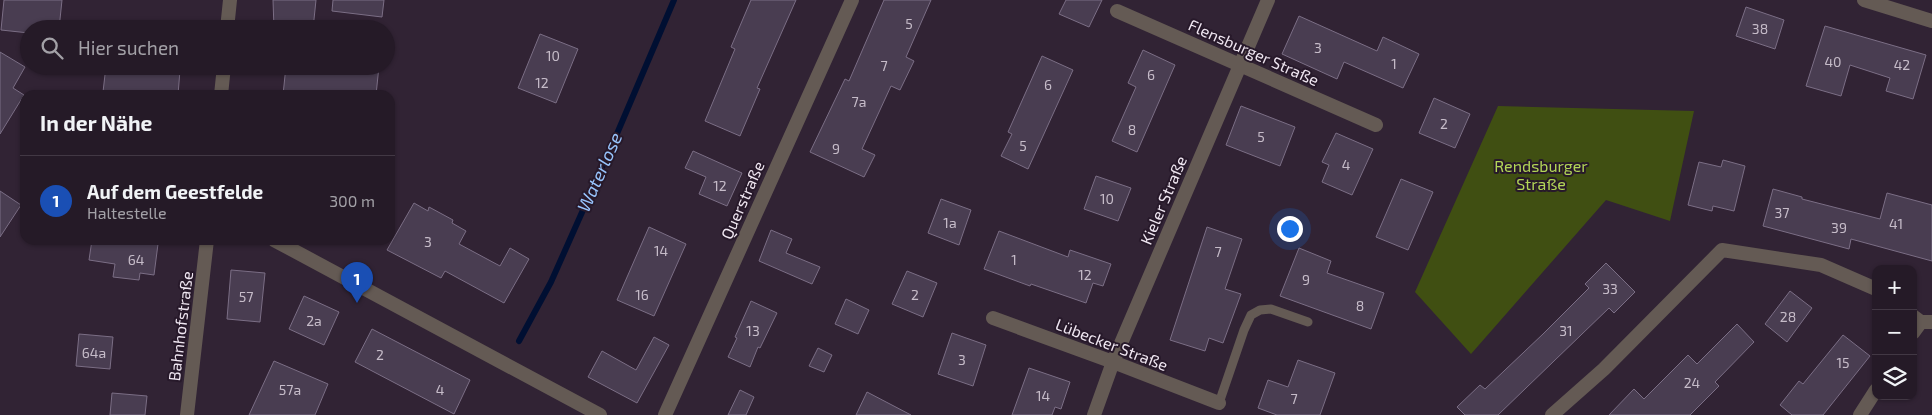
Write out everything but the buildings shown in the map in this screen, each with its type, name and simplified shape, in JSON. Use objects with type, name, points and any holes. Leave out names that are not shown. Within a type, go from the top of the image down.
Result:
[{"type":"street","points":[[228,20],[230,0]]},
{"type":"street","name":"Querstraße","points":[[665,415],[852,0]]},
{"type":"street","name":"Kieler Straße","points":[[1094,415],[1113,362],[1268,0]]},
{"type":"street","points":[[1864,0],[1932,21]]},
{"type":"street","name":"Flensburger Straße","points":[[1117,11],[1376,125]]},
{"type":"street","points":[[222,90],[223,75]]},
{"type":"street","name":"Bahnhofstraße","points":[[187,415],[206,245]]},
{"type":"street","points":[[283,245],[600,415]]},
{"type":"street","points":[[1552,415],[1604,369],[1722,250],[1821,265],[1872,287]]},
{"type":"street","name":"Lübecker Straße","points":[[993,318],[1219,403]]},
{"type":"street","points":[[1860,415],[1872,396]]},
{"type":"lane","points":[[1219,403],[1251,315],[1260,310],[1271,309],[1308,322]]},
{"type":"green space","name":"Rendsburger Straße","points":[[1498,106],[1694,111],[1670,221],[1606,200],[1471,354],[1415,292]]},
{"type":"waterway","name":"Waterlose","points":[[519,341],[551,282],[674,0]]},
{"type":"place","name":"Auf dem Geestfelde","points":[[357,303]]}]
